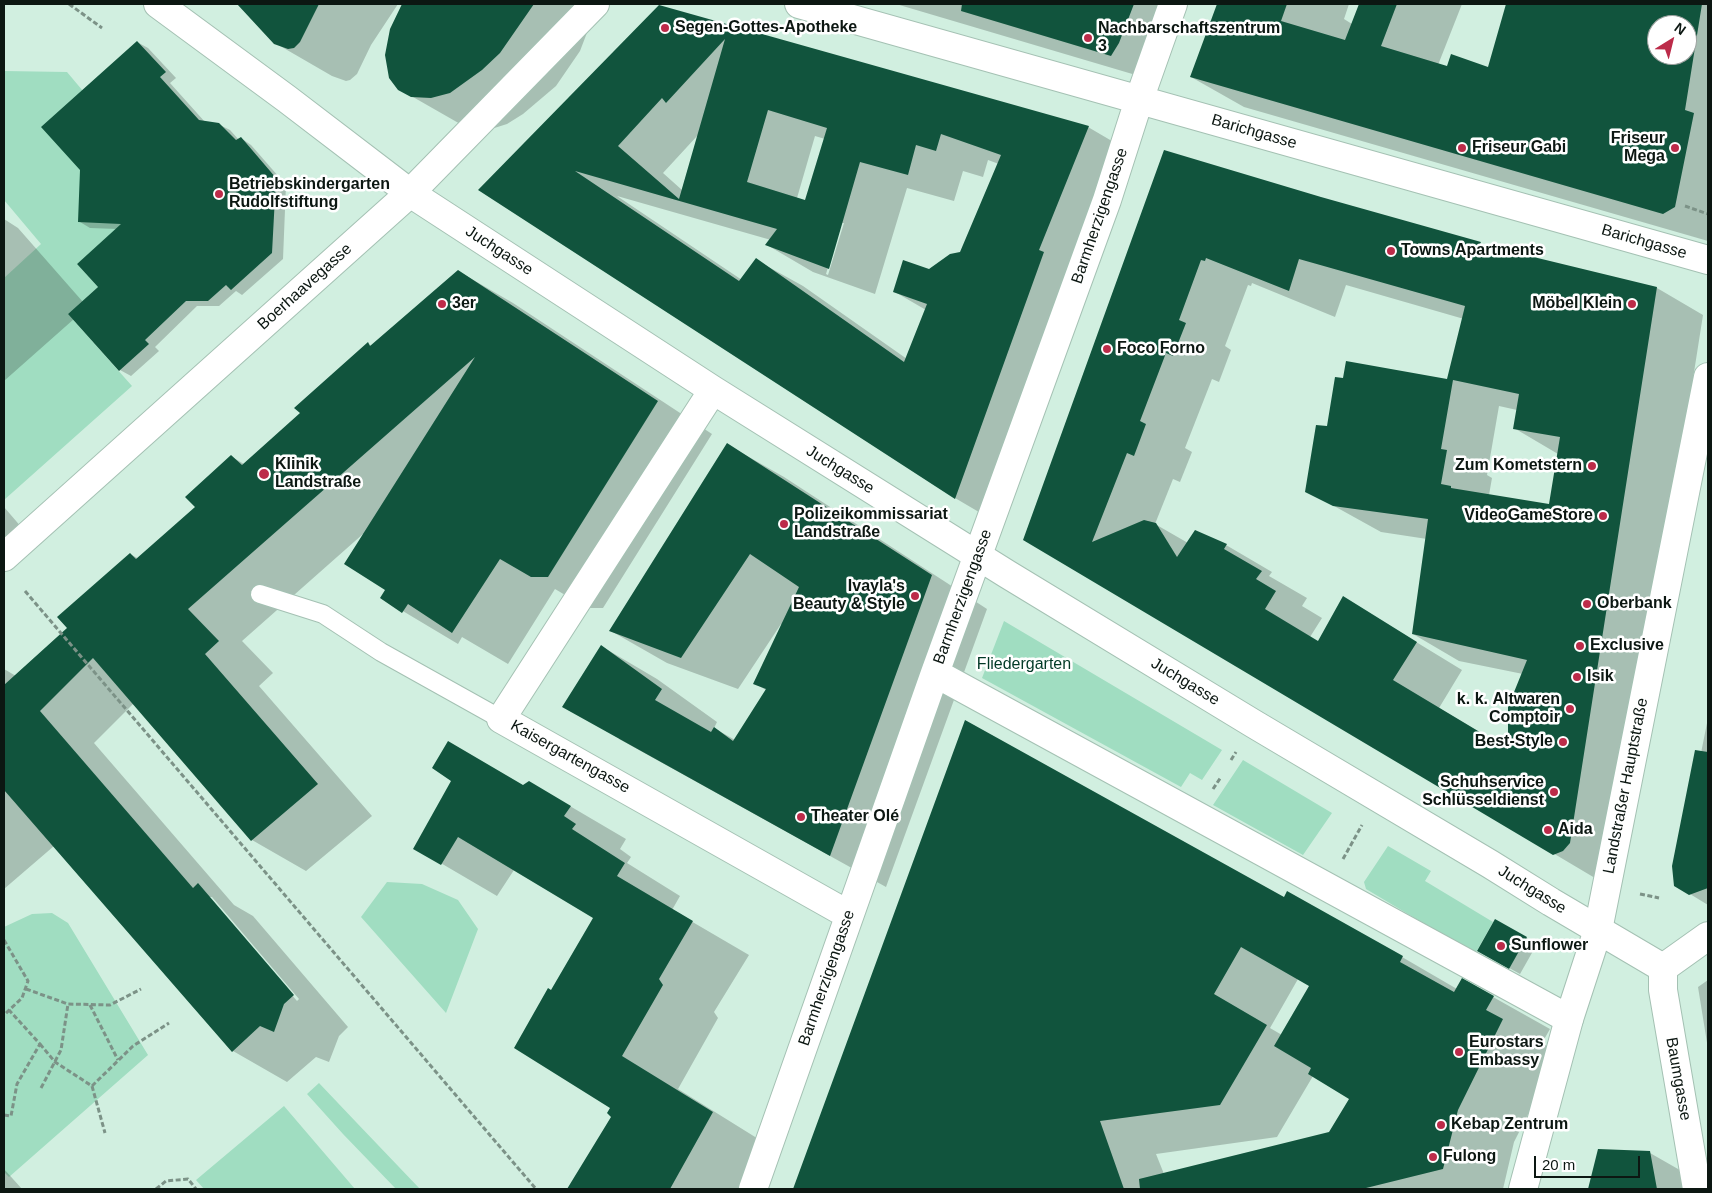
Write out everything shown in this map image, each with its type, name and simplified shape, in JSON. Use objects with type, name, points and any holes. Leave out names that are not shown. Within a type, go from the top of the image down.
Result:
[{"type":"street","name":"Juchgasse","points":[[158,4],[410,193],[714,390],[979,557],[1663,968]]},
{"type":"street","name":"Boerhaavegasse","points":[[4,557],[410,193],[594,4]]},
{"type":"street","name":"Barichgasse","points":[[799,4],[1708,260]]},
{"type":"street","name":"Barmherzigengasse","points":[[753,1189],[935,673],[979,557],[1104,209],[1139,100],[1173,4]]},
{"type":"street","name":"Landstraßer Hauptstraße","points":[[1523,1189],[1569,1020],[1598,930],[1708,377]]},
{"type":"street","name":"Kaisergartengasse","points":[[714,390],[501,719],[849,914]]},
{"type":"street","points":[[935,673],[1569,1020]]},
{"type":"street","points":[[1663,968],[1708,936]]},
{"type":"street","name":"Baumgasse","points":[[1663,968],[1663,990],[1698,1189]]},
{"type":"lane","points":[[260,594],[323,614],[381,652],[501,719]]},
{"type":"path","points":[[70,4],[102,28]]},
{"type":"path","points":[[1685,206],[1708,214]]},
{"type":"path","points":[[25,591],[536,1189]]},
{"type":"path","points":[[1231,760],[1236,752]]},
{"type":"path","points":[[1340,864],[1362,825]]},
{"type":"path","points":[[1640,894],[1658,898]]},
{"type":"path","points":[[4,940],[28,981],[22,998],[4,1015]]},
{"type":"path","points":[[26,989],[68,1004],[90,1005],[110,1005],[141,989]]},
{"type":"path","points":[[41,1088],[61,1050],[68,1004]]},
{"type":"path","points":[[90,1005],[118,1061]]},
{"type":"path","points":[[9,1010],[55,1062],[92,1086],[105,1133]]},
{"type":"path","points":[[92,1086],[133,1046],[169,1024]]},
{"type":"path","points":[[4,1114],[11,1116],[16,1084],[40,1044]]},
{"type":"path","points":[[1469,1154],[1486,1158]]},
{"type":"path","points":[[156,1189],[166,1181],[188,1179],[196,1189]]},
{"type":"green space","points":[[4,71],[67,72],[109,122],[178,181],[77,264],[98,287],[68,314],[132,386],[4,500],[4,278],[41,244],[4,200]]},
{"type":"green space","name":"Fliedergarten","points":[[1004,621],[1222,750],[1202,780],[1190,773],[1181,787],[982,678]]},
{"type":"green space","points":[[1243,760],[1332,813],[1303,855],[1213,805]]},
{"type":"green space","points":[[1388,846],[1431,871],[1425,881],[1493,922],[1475,954],[1366,889],[1364,882]]},
{"type":"green space","points":[[387,882],[422,884],[458,900],[478,929],[446,1013],[361,917]]},
{"type":"green space","points":[[52,913],[68,923],[148,1055],[9,1177],[4,1172],[4,927],[32,914]]},
{"type":"green space","points":[[319,1083],[420,1189],[396,1189],[343,1134],[307,1094]]},
{"type":"green space","points":[[284,1106],[355,1189],[204,1189],[196,1180]]},
{"type":"building","points":[[237,4],[319,4],[300,42],[294,48],[288,49],[274,44]]},
{"type":"building","points":[[402,4],[534,4],[500,53],[482,70],[450,93],[431,98],[411,97],[398,90],[389,78],[385,55],[390,29]]},
{"type":"building","points":[[962,4],[1134,4],[1119,43],[1111,56],[961,11]]},
{"type":"building","points":[[1217,4],[1287,4],[1281,21],[1345,40],[1359,4],[1397,4],[1381,46],[1447,66],[1451,54],[1488,67],[1506,4],[1702,4],[1697,35],[1697,15],[1647,15],[1647,65],[1692,65],[1685,110],[1694,113],[1675,207],[1663,214],[1190,77]]},
{"type":"building","points":[[659,5],[1089,126],[1039,250],[1044,252],[955,499],[478,190]],"holes":[[[725,39],[679,199],[618,146],[662,98],[666,103]],[[768,110],[827,128],[805,200],[747,182]],[[941,134],[1001,155],[960,252],[950,254],[929,269],[903,260],[893,292],[927,304],[904,362],[756,258],[739,281],[575,171],[777,229],[765,245],[829,269],[860,162],[908,175],[916,145],[936,151]]]},
{"type":"building","name":"Betriebskindergarten Rudolfstiftung","points":[[137,41],[166,72],[160,77],[199,120],[219,123],[236,140],[241,137],[276,178],[272,253],[231,290],[226,285],[208,301],[186,301],[145,340],[149,344],[119,371],[68,314],[98,287],[77,264],[121,224],[78,222],[80,170],[41,127]]},
{"type":"building","points":[[1164,150],[1481,242],[1480,244],[1657,287],[1570,843],[1563,851],[1553,855],[1023,540]],"holes":[[[1206,258],[1289,291],[1299,259],[1465,306],[1447,379],[1346,361],[1343,378],[1335,377],[1327,426],[1316,425],[1305,492],[1333,506],[1428,519],[1412,634],[1527,660],[1508,707],[1508,749],[1393,680],[1417,642],[1343,596],[1318,641],[1265,609],[1276,591],[1256,579],[1262,571],[1224,549],[1227,544],[1195,530],[1177,557],[1156,523],[1144,520],[1092,542],[1127,453],[1134,456],[1146,424],[1140,421],[1166,353],[1173,356],[1186,323],[1179,320],[1201,260],[1205,261]],[[1453,380],[1519,394],[1513,429],[1560,437],[1549,504],[1451,488],[1451,486],[1441,484],[1447,450],[1441,449]]]},
{"type":"building","points":[[458,270],[658,401],[548,577],[531,577],[500,559],[452,633],[408,604],[402,613],[380,598],[385,590],[344,564],[475,357],[188,609],[219,641],[205,654],[318,784],[251,841],[93,658],[40,711],[193,888],[198,883],[294,995],[284,1004],[274,1032],[260,1026],[232,1052],[4,790],[4,685],[67,628],[57,617],[130,553],[136,559],[195,507],[185,497],[231,455],[242,465],[300,413],[294,408],[368,342],[370,346]]},
{"type":"building","points":[[727,443],[932,575],[830,856],[562,707],[601,645],[662,689],[655,700],[711,732],[714,727],[733,741],[766,689],[753,684],[799,587],[750,554],[681,658],[609,631]]},
{"type":"building","points":[[965,720],[1284,897],[1287,891],[1403,956],[1400,962],[1454,992],[1462,978],[1494,996],[1486,1010],[1503,1019],[1458,1110],[1443,1169],[1362,1189],[1140,1189],[1139,1179],[1329,1132],[1349,1099],[1308,1074],[1311,1068],[1274,1046],[1309,986],[1241,947],[1214,994],[1267,1025],[1220,1105],[1100,1121],[1124,1189],[793,1189]]},
{"type":"building","points":[[448,741],[523,785],[529,781],[571,806],[564,816],[576,824],[572,829],[625,863],[617,876],[693,921],[659,979],[663,985],[622,1056],[713,1112],[670,1189],[567,1189],[611,1117],[607,1113],[610,1108],[514,1048],[548,988],[551,990],[593,918],[458,837],[441,865],[413,849],[451,781],[432,768]]},
{"type":"building","points":[[1695,750],[1708,752],[1708,888],[1689,895],[1674,886],[1672,866]]},
{"type":"building","name":"Sunflower","points":[[1495,919],[1527,937],[1509,969],[1477,951]]},
{"type":"building","points":[[1598,1149],[1650,1151],[1657,1189],[1588,1189]]},
{"type":"place","name":"Segen-Gottes-Apotheke","points":[[665,28]]},
{"type":"place","name":"Nachbarschaftszentrum 3","points":[[1088,38]]},
{"type":"place","name":"Friseur Gabi","points":[[1462,148]]},
{"type":"place","name":"Friseur Mega","points":[[1675,148]]},
{"type":"place","name":"Betriebskindergarten Rudolfstiftung","points":[[219,194]]},
{"type":"place","name":"Towns Apartments","points":[[1391,251]]},
{"type":"place","name":"3er","points":[[442,304]]},
{"type":"place","name":"Möbel Klein","points":[[1632,304]]},
{"type":"place","name":"Foco Forno","points":[[1107,349]]},
{"type":"place","name":"Zum Kometstern","points":[[1592,466]]},
{"type":"place","name":"Klinik Landstraße","points":[[264,474]]},
{"type":"place","name":"VideoGameStore","points":[[1603,516]]},
{"type":"place","name":"Polizeikommissariat Landstraße","points":[[784,524]]},
{"type":"place","name":"Ivayla's Beauty & Style","points":[[915,596]]},
{"type":"place","name":"Oberbank","points":[[1587,604]]},
{"type":"place","name":"Exclusive","points":[[1580,646]]},
{"type":"place","name":"Isik","points":[[1577,677]]},
{"type":"place","name":"k. k. Altwaren Comptoir","points":[[1570,709]]},
{"type":"place","name":"Best-Style","points":[[1563,742]]},
{"type":"place","name":"Schuhservice Schlüsseldienst","points":[[1554,792]]},
{"type":"place","name":"Theater Olé","points":[[801,817]]},
{"type":"place","name":"Aida","points":[[1548,830]]},
{"type":"place","name":"Sunflower","points":[[1501,946]]},
{"type":"place","name":"Eurostars Embassy","points":[[1459,1052]]},
{"type":"place","name":"Kebap Zentrum","points":[[1441,1125]]},
{"type":"place","name":"Fulong","points":[[1433,1157]]}]
